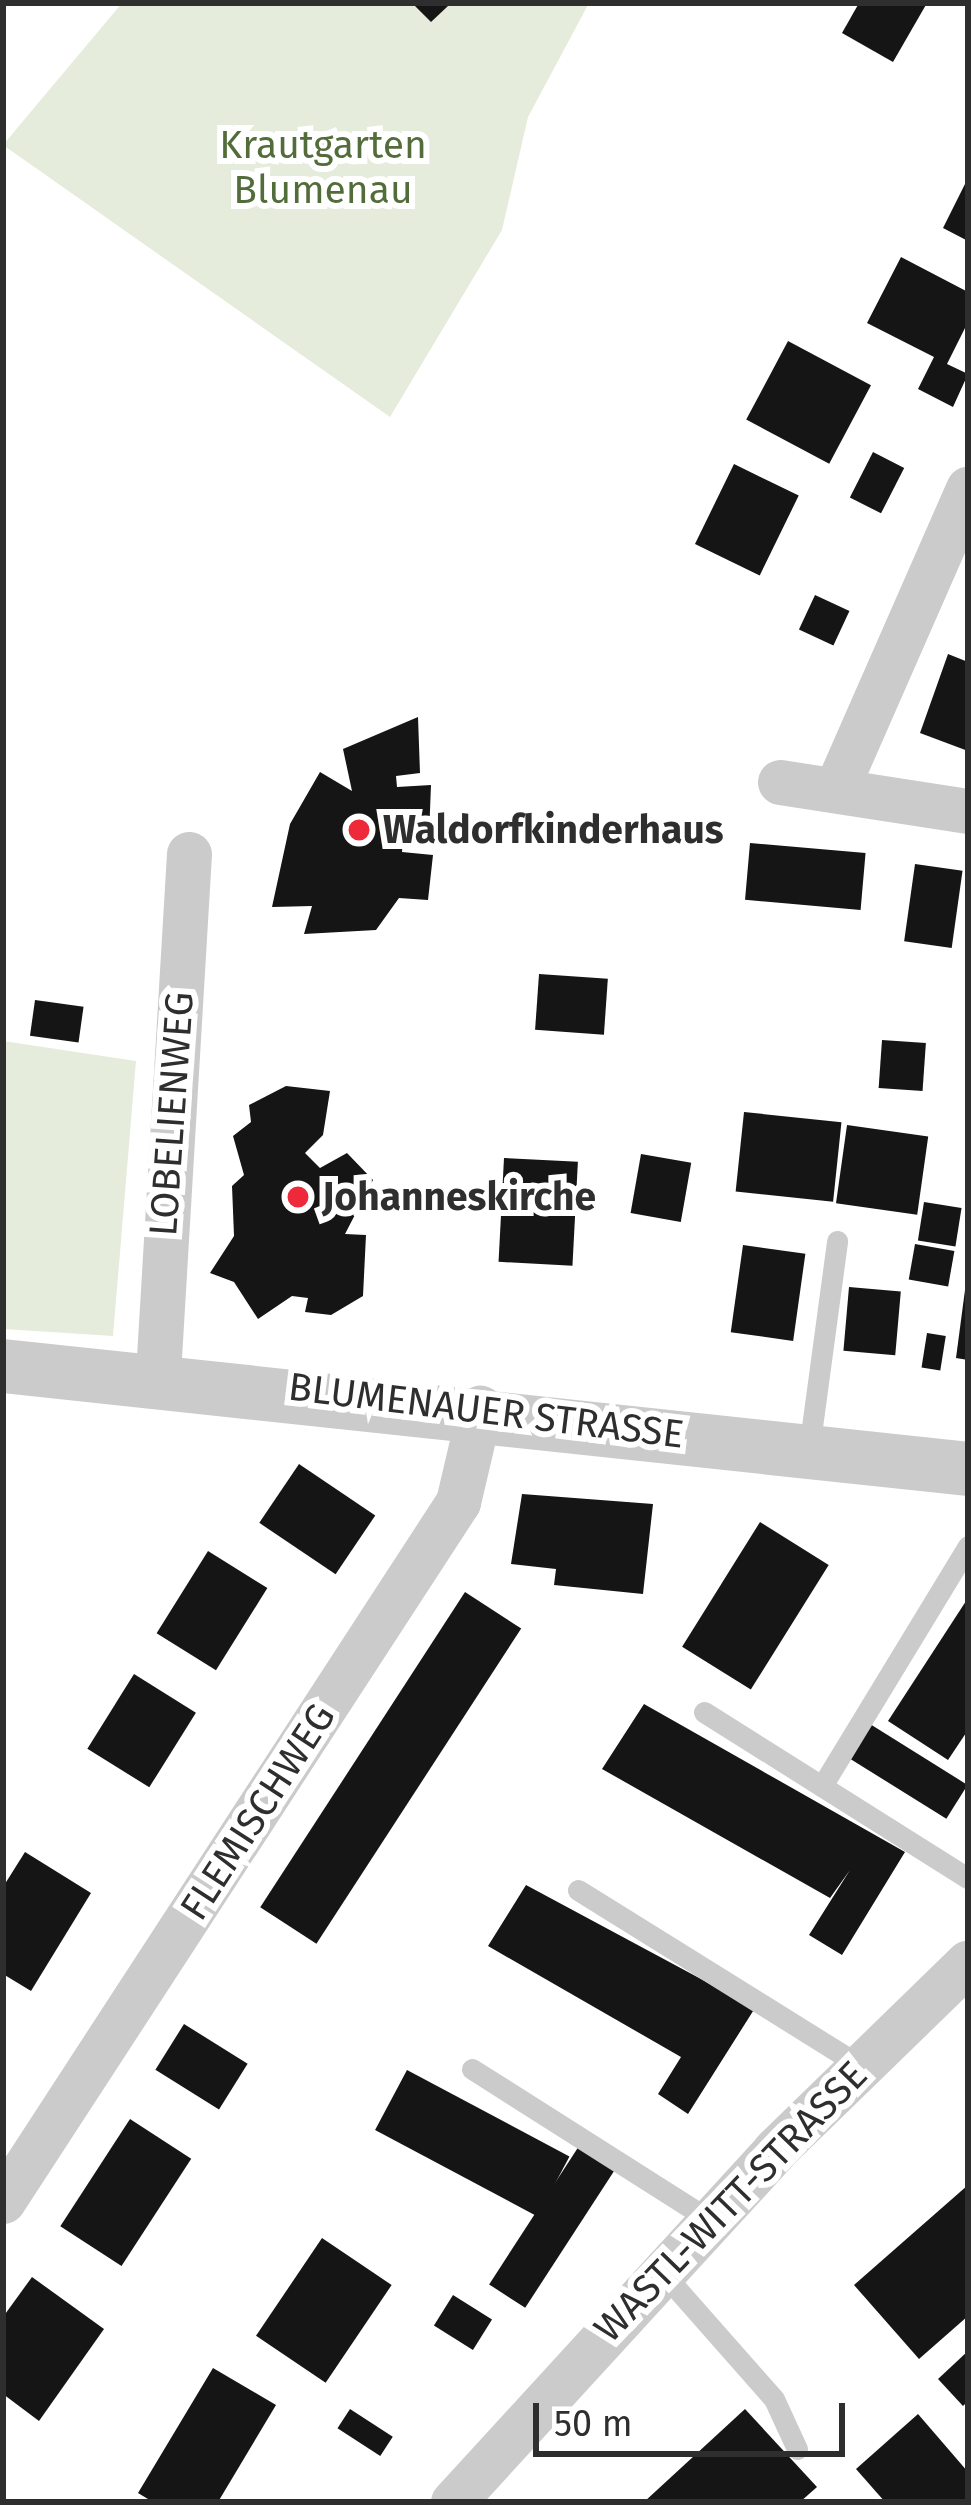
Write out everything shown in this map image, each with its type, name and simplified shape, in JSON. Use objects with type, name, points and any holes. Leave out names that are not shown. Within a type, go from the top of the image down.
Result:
[{"type":"street","points":[[837,787],[968,489]]},
{"type":"street","points":[[780,782],[837,787],[968,811]]},
{"type":"street","name":"LOBELIENWEG","points":[[158,1374],[189,854]]},
{"type":"street","name":"BLUMENAUER STRASSE","points":[[3,1366],[158,1374],[480,1408],[968,1469]]},
{"type":"street","name":"FLEMISCHWEG","points":[[3,2201],[458,1502],[480,1408]]},
{"type":"street","name":"WASTL-WITT-STRASSE","points":[[453,2502],[710,2219],[968,1962]]},
{"type":"lane","points":[[809,1449],[837,1241]]},
{"type":"lane","points":[[822,1786],[968,1546]]},
{"type":"lane","points":[[704,1712],[968,1878]]},
{"type":"lane","points":[[578,1889],[862,2066]]},
{"type":"lane","points":[[472,2069],[710,2219]]},
{"type":"lane","points":[[662,2272],[774,2398],[797,2449]]},
{"type":"green space","name":"Krautgarten Blumenau","points":[[122,3],[589,3],[528,117],[502,230],[390,417],[3,145]]},
{"type":"green space","points":[[3,1041],[136,1061],[113,1336],[3,1329]]},
{"type":"building","points":[[412,3],[445,3],[448,6],[431,22]]},
{"type":"building","points":[[859,3],[927,3],[893,62],[842,33]]},
{"type":"building","points":[[968,178],[968,241],[943,228]]},
{"type":"building","points":[[901,257],[968,292],[968,322],[947,364],[968,374],[953,407],[918,389],[934,357],[867,323]]},
{"type":"building","points":[[788,341],[871,385],[829,464],[746,420]]},
{"type":"building","points":[[873,452],[904,468],[881,513],[850,497]]},
{"type":"building","points":[[734,464],[799,496],[760,576],[695,544]]},
{"type":"building","points":[[815,595],[849,611],[833,645],[799,629]]},
{"type":"building","points":[[948,654],[968,662],[968,751],[920,733]]},
{"type":"building","name":"Waldorfkinderhaus","points":[[418,717],[420,773],[396,776],[397,787],[431,785],[429,836],[403,838],[402,852],[433,855],[428,900],[399,898],[376,930],[304,934],[312,906],[272,907],[290,824],[320,772],[352,791],[343,749]]},
{"type":"building","points":[[750,843],[866,853],[861,910],[745,900]]},
{"type":"building","points":[[915,864],[963,871],[952,948],[904,941]]},
{"type":"building","points":[[539,974],[608,979],[604,1035],[535,1030]]},
{"type":"building","points":[[35,1000],[84,1007],[79,1042],[30,1036]]},
{"type":"building","points":[[882,1040],[926,1043],[923,1091],[879,1088]]},
{"type":"building","name":"Johanneskirche","points":[[286,1086],[330,1091],[323,1135],[305,1153],[320,1168],[347,1153],[373,1180],[345,1234],[366,1235],[363,1296],[331,1315],[305,1312],[308,1298],[292,1296],[258,1319],[234,1282],[210,1273],[234,1236],[232,1186],[244,1175],[233,1136],[251,1122],[249,1105]]},
{"type":"building","points":[[744,1112],[841,1122],[833,1202],[736,1192]]},
{"type":"building","points":[[847,1125],[928,1136],[917,1215],[836,1203]]},
{"type":"building","points":[[641,1154],[691,1163],[681,1222],[631,1213]]},
{"type":"building","points":[[504,1158],[578,1162],[572,1266],[499,1262]]},
{"type":"building","points":[[924,1202],[962,1208],[955,1246],[918,1241]]},
{"type":"building","points":[[915,1244],[954,1251],[948,1286],[909,1279]]},
{"type":"building","points":[[743,1245],[805,1254],[793,1341],[731,1332]]},
{"type":"building","points":[[849,1287],[901,1292],[895,1355],[843,1351]]},
{"type":"building","points":[[968,1290],[968,1360],[956,1358]]},
{"type":"building","points":[[927,1333],[946,1336],[940,1371],[922,1368]]},
{"type":"building","points":[[299,1464],[375,1515],[336,1574],[259,1523]]},
{"type":"building","points":[[522,1494],[653,1504],[643,1594],[554,1585],[556,1569],[511,1564]]},
{"type":"building","points":[[760,1522],[829,1565],[751,1690],[682,1647]]},
{"type":"building","points":[[208,1551],[267,1588],[216,1670],[157,1633]]},
{"type":"building","points":[[465,1592],[521,1628],[316,1944],[260,1907]]},
{"type":"building","points":[[968,1598],[968,1730],[948,1760],[888,1721]]},
{"type":"building","points":[[134,1674],[196,1713],[149,1787],[87,1749]]},
{"type":"building","points":[[644,1704],[905,1852],[842,1955],[809,1935],[850,1870],[830,1898],[602,1769]]},
{"type":"building","points":[[870,1724],[968,1785],[946,1819],[849,1758]]},
{"type":"building","points":[[25,1852],[91,1893],[31,1991],[3,1974],[3,1887]]},
{"type":"building","points":[[526,1885],[755,2008],[688,2114],[658,2094],[681,2057],[488,1946]]},
{"type":"building","points":[[184,2024],[248,2064],[219,2110],[155,2070]]},
{"type":"building","points":[[407,2070],[569,2156],[538,2216],[375,2130]]},
{"type":"building","points":[[130,2119],[191,2159],[122,2266],[60,2226]]},
{"type":"building","points":[[579,2146],[615,2169],[525,2308],[489,2284]]},
{"type":"building","points":[[968,2185],[968,2316],[919,2359],[854,2285]]},
{"type":"building","points":[[322,2238],[392,2285],[326,2383],[256,2336]]},
{"type":"building","points":[[32,2277],[104,2329],[39,2421],[3,2394],[3,2317]]},
{"type":"building","points":[[453,2295],[492,2319],[473,2350],[434,2326]]},
{"type":"building","points":[[968,2351],[968,2401],[963,2406],[938,2379]]},
{"type":"building","points":[[213,2368],[276,2405],[218,2502],[153,2502],[138,2493]]},
{"type":"building","points":[[350,2409],[393,2437],[380,2456],[337,2428]]},
{"type":"building","points":[[745,2409],[817,2487],[800,2502],[644,2502]]},
{"type":"building","points":[[918,2414],[968,2472],[968,2502],[885,2502],[856,2469]]},
{"type":"place","name":"Waldorfkinderhaus","points":[[359,830]]},
{"type":"place","name":"Johanneskirche","points":[[298,1197]]}]
